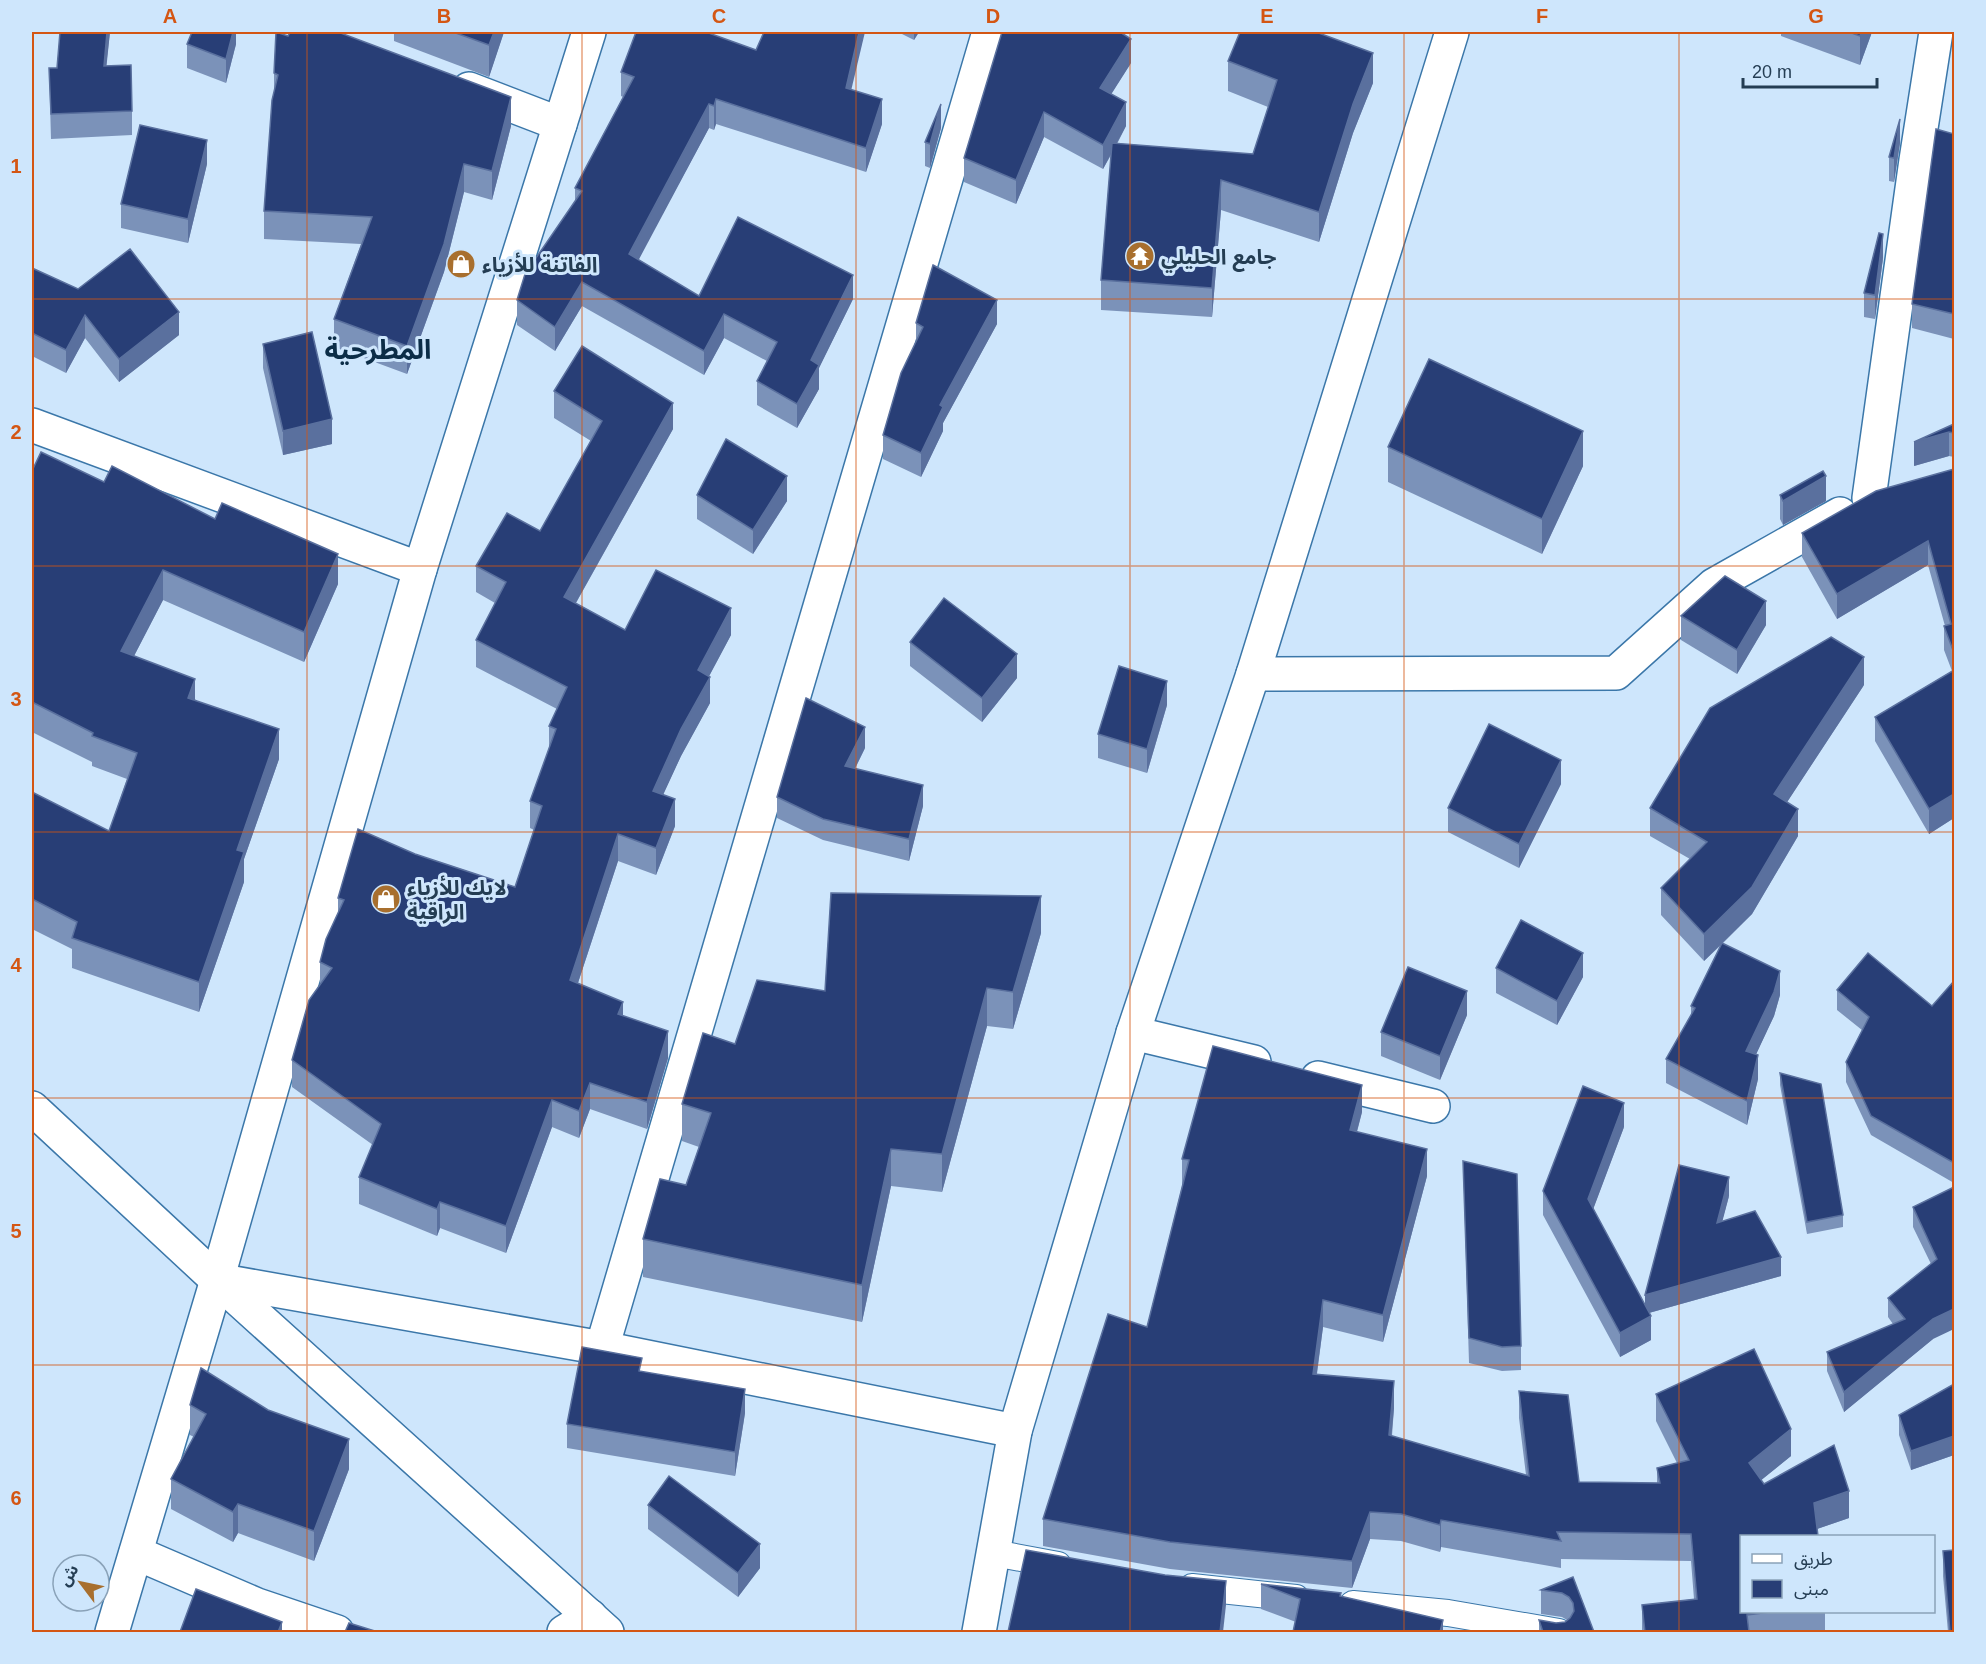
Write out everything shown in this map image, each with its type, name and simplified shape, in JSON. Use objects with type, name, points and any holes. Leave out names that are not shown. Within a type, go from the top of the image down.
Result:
[{"type":"street","points":[[112,1632],[217,1280],[420,569],[589,32]]},
{"type":"street","points":[[602,1348],[989,32]]},
{"type":"street","points":[[979,1632],[1015,1431],[1133,1033],[1253,674],[1452,32]]},
{"type":"street","points":[[1869,498],[1936,32]]},
{"type":"street","points":[[439,78],[560,124]]},
{"type":"street","points":[[32,425],[420,569]]},
{"type":"street","points":[[1253,674],[1616,674],[1714,585],[1869,498],[1901,489]]},
{"type":"street","points":[[1133,1033],[1433,1106]]},
{"type":"street","points":[[32,1108],[586,1628]]},
{"type":"street","points":[[217,1280],[602,1348],[1015,1431]]},
{"type":"street","points":[[136,1553],[257,1605],[337,1632]]},
{"type":"lane","points":[[994,1553],[1086,1570]]},
{"type":"lane","points":[[1168,1584],[1448,1613],[1559,1632]]},
{"type":"building","points":[[60,32],[107,32],[104,66],[131,65],[132,111],[51,114],[49,68],[57,68]]},
{"type":"building","points":[[192,32],[233,32],[226,59],[187,44]]},
{"type":"building","points":[[276,32],[288,36],[290,32],[338,32],[511,97],[492,171],[464,164],[444,244],[407,346],[334,319],[372,217],[264,211],[272,100],[278,75],[274,73]]},
{"type":"building","points":[[453,32],[494,32],[489,45]]},
{"type":"building","points":[[636,32],[706,32],[756,50],[764,32],[859,32],[846,88],[882,99],[866,148],[716,99],[714,106],[709,104],[629,254],[699,296],[738,217],[853,275],[811,360],[819,365],[797,404],[757,381],[777,342],[724,314],[704,351],[582,282],[555,327],[517,300],[525,274],[582,191],[575,188],[634,77],[621,72]]},
{"type":"building","points":[[1002,32],[1120,32],[1131,39],[1100,88],[1126,102],[1103,145],[1044,112],[1016,180],[964,158]]},
{"type":"building","points":[[1240,32],[1316,32],[1373,53],[1353,104],[1319,212],[1221,180],[1212,288],[1101,280],[1112,143],[1253,154],[1277,80],[1228,61]]},
{"type":"building","points":[[1849,32],[1861,32],[1860,36]]},
{"type":"building","points":[[941,104],[930,144],[925,142]]},
{"type":"building","points":[[1900,119],[1894,158],[1889,157]]},
{"type":"building","points":[[140,125],[207,140],[188,219],[121,204]]},
{"type":"building","points":[[1936,129],[1954,134],[1954,314],[1912,304]]},
{"type":"building","points":[[1879,233],[1883,234],[1875,295],[1864,293]]},
{"type":"building","points":[[130,249],[179,312],[119,359],[85,315],[66,350],[32,333],[32,268],[78,289]]},
{"type":"building","points":[[933,265],[997,300],[940,405],[943,407],[921,453],[883,435],[901,373],[923,327],[916,323]]},
{"type":"building","points":[[312,332],[332,419],[283,431],[263,344]]},
{"type":"building","points":[[582,346],[673,403],[564,597],[625,630],[656,570],[731,608],[698,670],[710,677],[681,729],[653,791],[675,799],[656,848],[618,834],[570,980],[623,1002],[618,1014],[668,1031],[647,1102],[590,1083],[579,1111],[552,1100],[506,1226],[440,1202],[437,1209],[359,1177],[381,1124],[292,1060],[309,1000],[332,968],[320,962],[326,939],[344,900],[338,898],[358,829],[415,854],[515,887],[542,806],[530,801],[556,729],[549,726],[567,687],[476,640],[506,582],[476,566],[507,513],[540,531],[602,421],[554,391]]},
{"type":"building","points":[[1429,359],[1583,431],[1542,519],[1388,447]]},
{"type":"building","points":[[1954,424],[1954,433],[1949,432],[1914,442]]},
{"type":"building","points":[[726,439],[787,476],[753,530],[697,495]]},
{"type":"building","points":[[41,452],[104,482],[112,466],[215,519],[222,503],[338,554],[304,632],[163,570],[121,651],[195,679],[188,698],[279,729],[237,850],[244,852],[199,982],[72,938],[77,922],[32,899],[32,792],[109,831],[137,753],[92,736],[93,733],[32,702],[32,471]]},
{"type":"building","points":[[1954,469],[1954,653],[1944,626],[1951,624],[1928,541],[1837,594],[1802,533],[1876,491]]},
{"type":"building","points":[[1823,471],[1826,476],[1783,501],[1780,495]]},
{"type":"building","points":[[1725,576],[1766,601],[1737,650],[1681,616]]},
{"type":"building","points":[[944,598],[1017,654],[982,698],[910,642]]},
{"type":"building","points":[[1831,637],[1864,657],[1774,794],[1798,809],[1752,887],[1704,934],[1661,888],[1707,842],[1650,808],[1710,708]]},
{"type":"building","points":[[1119,666],[1167,681],[1147,749],[1098,734]]},
{"type":"building","points":[[1954,670],[1954,794],[1929,809],[1875,717]]},
{"type":"building","points":[[806,698],[865,727],[845,766],[923,785],[909,839],[823,819],[777,797]]},
{"type":"building","points":[[1489,724],[1561,760],[1519,844],[1448,808]]},
{"type":"building","points":[[831,893],[1041,896],[1013,992],[987,988],[942,1154],[891,1149],[862,1285],[643,1239],[660,1179],[686,1185],[711,1113],[682,1104],[703,1033],[735,1044],[757,980],[825,991]]},
{"type":"building","points":[[1521,920],[1583,953],[1557,1001],[1496,968]]},
{"type":"building","points":[[1722,943],[1780,971],[1774,992],[1746,1051],[1758,1055],[1747,1101],[1666,1059],[1695,1008],[1691,1006]]},
{"type":"building","points":[[1868,953],[1932,1006],[1954,981],[1954,1163],[1871,1116],[1846,1062],[1869,1017],[1837,990]]},
{"type":"building","points":[[1408,967],[1467,991],[1440,1056],[1381,1032]]},
{"type":"building","points":[[1213,1046],[1362,1085],[1350,1130],[1427,1149],[1383,1315],[1323,1300],[1313,1374],[1394,1381],[1389,1435],[1529,1476],[1519,1391],[1568,1395],[1579,1482],[1660,1483],[1657,1468],[1689,1460],[1656,1394],[1754,1349],[1791,1429],[1749,1463],[1764,1484],[1834,1445],[1849,1491],[1814,1503],[1818,1535],[1740,1535],[1740,1613],[1762,1613],[1747,1615],[1749,1632],[1645,1632],[1642,1605],[1697,1599],[1691,1534],[1557,1532],[1561,1541],[1441,1520],[1440,1525],[1401,1514],[1370,1512],[1352,1561],[1170,1542],[1043,1519],[1108,1314],[1147,1327],[1189,1160],[1182,1159]]},
{"type":"building","points":[[1780,1073],[1821,1084],[1843,1215],[1807,1222]]},
{"type":"building","points":[[1583,1086],[1624,1103],[1588,1199],[1651,1316],[1620,1333],[1543,1191]]},
{"type":"building","points":[[1463,1161],[1517,1174],[1521,1346],[1502,1347],[1469,1338]]},
{"type":"building","points":[[1679,1165],[1729,1177],[1717,1223],[1755,1211],[1781,1257],[1645,1295]]},
{"type":"building","points":[[1954,1187],[1954,1309],[1933,1319],[1844,1392],[1827,1352],[1905,1319],[1888,1298],[1937,1259],[1913,1207]]},
{"type":"building","points":[[582,1347],[642,1358],[639,1371],[745,1389],[735,1452],[567,1424]]},
{"type":"building","points":[[201,1368],[268,1410],[349,1439],[314,1531],[238,1504],[233,1512],[171,1479],[206,1414],[190,1405]]},
{"type":"building","points":[[1954,1384],[1954,1436],[1911,1451],[1899,1415]]},
{"type":"building","points":[[669,1476],[760,1544],[738,1573],[648,1505]]},
{"type":"building","points":[[1026,1550],[1165,1575],[1226,1581],[1220,1632],[1008,1632]]},
{"type":"building","points":[[1954,1550],[1954,1632],[1950,1632],[1943,1551]]},
{"type":"building","points":[[1573,1577],[1594,1632],[1543,1632],[1539,1620],[1565,1622],[1574,1611],[1569,1597],[1562,1593],[1541,1590]]},
{"type":"building","points":[[1261,1584],[1341,1593],[1340,1596],[1443,1620],[1440,1632],[1293,1632],[1300,1599]]},
{"type":"building","points":[[196,1589],[282,1622],[278,1632],[180,1632]]},
{"type":"building","points":[[349,1623],[378,1632],[345,1632]]},
{"type":"place","name":"جامع الحليلي","points":[[1140,256]]},
{"type":"place","name":"الفاتنة للأزياء","points":[[461,264]]},
{"type":"place","name":"لايك للأزياء الراقية","points":[[386,899]]},
{"type":"district","name":"المطرحية","points":[[378,350]]}]
